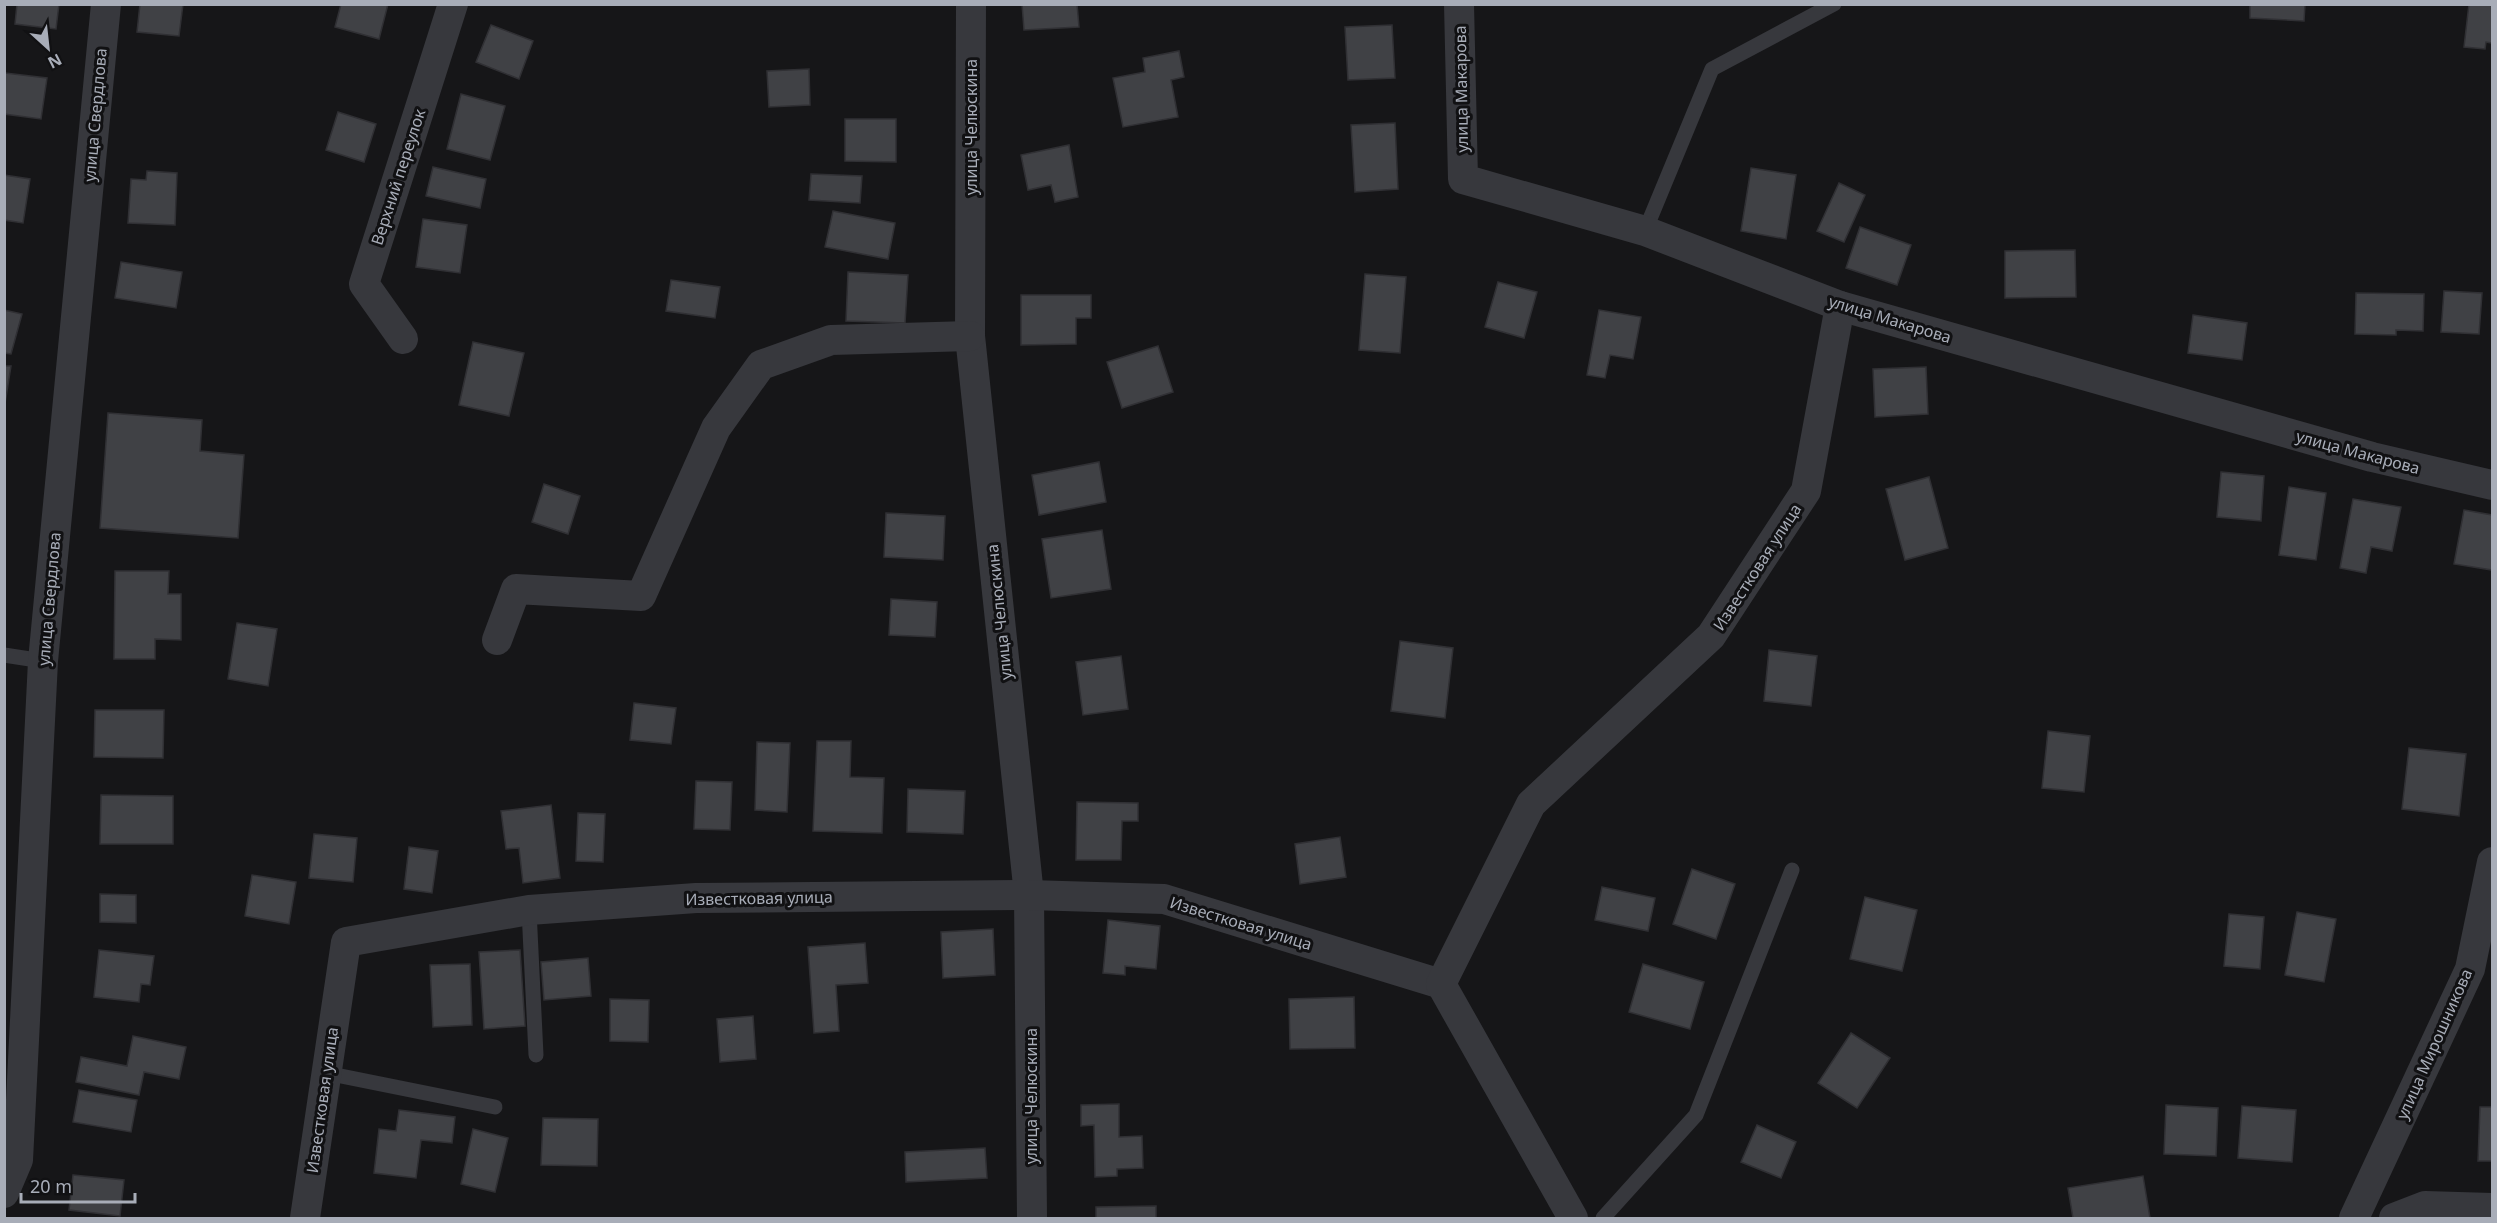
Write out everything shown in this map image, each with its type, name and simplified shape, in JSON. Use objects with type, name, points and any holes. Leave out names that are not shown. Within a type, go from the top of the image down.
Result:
[{"type":"street","name":"улица Свердлова","points":[[4,1193],[18,1160],[43,661],[106,4]]},
{"type":"street","name":"Верхний переулок","points":[[403,339],[364,284],[453,4]]},
{"type":"street","name":"улица Челюскина","points":[[971,4],[970,336],[1029,895],[1032,1218]]},
{"type":"street","name":"улица Макарова","points":[[1459,4],[1463,179],[1645,231],[1840,306],[2372,457],[2493,485]]},
{"type":"street","name":"Известковая улица","points":[[305,1218],[346,942],[529,910],[696,898],[1029,895],[1164,899],[1441,984],[1531,804],[1711,636],[1806,491],[1840,306]]},
{"type":"street","points":[[496,640],[516,589],[641,596],[716,428],[761,365],[831,340],[970,336]]},
{"type":"street","name":"улица Мирошникова","points":[[2354,1218],[2470,969],[2493,862]]},
{"type":"street","points":[[1441,984],[1572,1218]]},
{"type":"street","points":[[2394,1218],[2425,1206],[2493,1208]]},
{"type":"lane","points":[[1645,231],[1713,69],[1834,4]]},
{"type":"lane","points":[[4,655],[43,661]]},
{"type":"lane","points":[[1603,1218],[1696,1115],[1792,870]]},
{"type":"lane","points":[[529,910],[536,1055]]},
{"type":"lane","points":[[326,1073],[495,1107]]},
{"type":"building","points":[[17,4],[59,4],[56,29],[15,24]]},
{"type":"building","points":[[140,4],[183,4],[179,36],[137,32]]},
{"type":"building","points":[[341,4],[388,4],[379,39],[335,27]]},
{"type":"building","points":[[1022,4],[1077,4],[1079,27],[1024,30]]},
{"type":"building","points":[[2250,4],[2305,4],[2304,21],[2250,18]]},
{"type":"building","points":[[2469,4],[2492,4],[2492,43],[2486,42],[2485,49],[2464,47]]},
{"type":"building","points":[[491,25],[533,41],[519,79],[476,62]]},
{"type":"building","points":[[1392,25],[1395,78],[1348,80],[1345,27]]},
{"type":"building","points":[[1179,51],[1184,77],[1171,80],[1178,117],[1123,127],[1113,78],[1145,72],[1143,58]]},
{"type":"building","points":[[809,69],[810,105],[769,107],[767,71]]},
{"type":"building","points":[[5,73],[47,78],[41,119],[4,114]]},
{"type":"building","points":[[461,94],[505,106],[490,160],[447,149]]},
{"type":"building","points":[[338,112],[376,124],[364,162],[326,150]]},
{"type":"building","points":[[845,119],[896,119],[896,162],[845,161]]},
{"type":"building","points":[[1395,123],[1398,189],[1355,192],[1351,125]]},
{"type":"building","points":[[1069,145],[1078,197],[1055,202],[1051,185],[1028,190],[1021,155]]},
{"type":"building","points":[[433,167],[486,179],[480,208],[426,196]]},
{"type":"building","points":[[1751,168],[1796,175],[1786,239],[1741,231]]},
{"type":"building","points":[[147,171],[177,173],[175,225],[128,223],[131,179],[146,180]]},
{"type":"building","points":[[811,174],[862,176],[860,203],[809,200]]},
{"type":"building","points":[[4,175],[30,179],[23,223],[4,220]]},
{"type":"building","points":[[1839,183],[1865,195],[1844,242],[1817,231]]},
{"type":"building","points":[[833,211],[895,223],[888,259],[825,247]]},
{"type":"building","points":[[423,219],[467,225],[460,273],[416,267]]},
{"type":"building","points":[[1860,227],[1911,245],[1897,285],[1846,268]]},
{"type":"building","points":[[2075,250],[2076,297],[2005,298],[2005,251]]},
{"type":"building","points":[[121,262],[182,272],[176,308],[115,298]]},
{"type":"building","points":[[848,272],[908,275],[905,323],[846,321]]},
{"type":"building","points":[[1365,274],[1406,277],[1400,353],[1359,350]]},
{"type":"building","points":[[671,280],[720,287],[715,318],[666,311]]},
{"type":"building","points":[[1498,282],[1537,292],[1524,338],[1485,327]]},
{"type":"building","points":[[2444,291],[2482,293],[2479,334],[2441,332]]},
{"type":"building","points":[[2356,293],[2424,294],[2423,331],[2396,330],[2396,335],[2355,334]]},
{"type":"building","points":[[1021,295],[1091,295],[1091,318],[1076,318],[1076,344],[1021,345]]},
{"type":"building","points":[[4,310],[22,314],[11,354],[4,353]]},
{"type":"building","points":[[1599,310],[1641,317],[1633,359],[1610,355],[1605,378],[1587,375]]},
{"type":"building","points":[[2193,315],[2247,323],[2242,360],[2188,353]]},
{"type":"building","points":[[473,342],[524,353],[509,416],[459,405]]},
{"type":"building","points":[[1158,346],[1173,392],[1122,408],[1107,362]]},
{"type":"building","points":[[4,366],[11,366],[4,410]]},
{"type":"building","points":[[1926,367],[1928,414],[1875,417],[1873,369]]},
{"type":"building","points":[[108,413],[202,420],[200,451],[244,455],[238,538],[100,528]]},
{"type":"building","points":[[1099,462],[1106,502],[1039,515],[1032,475]]},
{"type":"building","points":[[2221,472],[2264,476],[2261,521],[2217,517]]},
{"type":"building","points":[[1929,477],[1948,548],[1905,560],[1886,489]]},
{"type":"building","points":[[544,484],[580,496],[568,534],[532,522]]},
{"type":"building","points":[[2289,487],[2326,493],[2316,560],[2279,555]]},
{"type":"building","points":[[2353,499],[2401,507],[2392,551],[2371,547],[2366,573],[2340,568]]},
{"type":"building","points":[[2464,510],[2492,515],[2492,570],[2454,564]]},
{"type":"building","points":[[886,513],[945,516],[943,560],[884,557]]},
{"type":"building","points":[[1102,530],[1111,589],[1051,598],[1042,539]]},
{"type":"building","points":[[115,571],[169,571],[168,594],[181,594],[181,640],[155,639],[155,659],[114,659]]},
{"type":"building","points":[[891,599],[937,602],[935,637],[889,635]]},
{"type":"building","points":[[237,623],[277,629],[268,686],[228,679]]},
{"type":"building","points":[[1400,641],[1453,648],[1445,718],[1391,711]]},
{"type":"building","points":[[1769,650],[1817,656],[1811,706],[1764,701]]},
{"type":"building","points":[[1121,656],[1128,709],[1083,715],[1076,662]]},
{"type":"building","points":[[634,703],[676,708],[671,744],[630,740]]},
{"type":"building","points":[[95,710],[164,710],[163,758],[94,757]]},
{"type":"building","points":[[2048,731],[2090,736],[2084,792],[2042,788]]},
{"type":"building","points":[[817,741],[851,741],[850,777],[884,778],[882,833],[813,831]]},
{"type":"building","points":[[757,742],[790,743],[787,812],[755,810]]},
{"type":"building","points":[[2409,748],[2466,754],[2459,816],[2402,809]]},
{"type":"building","points":[[696,781],[732,782],[730,830],[694,829]]},
{"type":"building","points":[[908,789],[965,791],[963,834],[907,832]]},
{"type":"building","points":[[101,795],[173,796],[173,844],[100,844]]},
{"type":"building","points":[[1077,802],[1138,803],[1138,821],[1122,821],[1121,860],[1076,860]]},
{"type":"building","points":[[551,805],[560,878],[523,883],[519,848],[506,849],[501,811]]},
{"type":"building","points":[[578,813],[605,814],[603,862],[576,861]]},
{"type":"building","points":[[314,834],[357,838],[353,882],[309,878]]},
{"type":"building","points":[[1340,837],[1346,877],[1300,884],[1295,844]]},
{"type":"building","points":[[409,847],[438,851],[432,893],[404,889]]},
{"type":"building","points":[[1692,869],[1735,884],[1716,939],[1673,924]]},
{"type":"building","points":[[252,875],[296,882],[289,924],[245,916]]},
{"type":"building","points":[[1602,887],[1655,898],[1648,931],[1595,920]]},
{"type":"building","points":[[100,894],[136,895],[136,923],[100,922]]},
{"type":"building","points":[[1865,897],[1917,910],[1902,971],[1850,959]]},
{"type":"building","points":[[2297,912],[2336,919],[2324,982],[2285,975]]},
{"type":"building","points":[[2229,914],[2264,917],[2260,969],[2224,966]]},
{"type":"building","points":[[1108,920],[1160,926],[1156,969],[1125,966],[1125,975],[1103,973]]},
{"type":"building","points":[[993,929],[995,975],[943,978],[941,932]]},
{"type":"building","points":[[865,943],[868,983],[836,985],[839,1031],[814,1033],[808,947]]},
{"type":"building","points":[[99,950],[154,956],[150,985],[141,984],[139,1002],[94,997]]},
{"type":"building","points":[[520,950],[525,1026],[484,1029],[479,952]]},
{"type":"building","points":[[588,958],[591,996],[544,1000],[541,962]]},
{"type":"building","points":[[470,964],[472,1025],[433,1027],[430,965]]},
{"type":"building","points":[[1643,964],[1704,982],[1690,1029],[1629,1012]]},
{"type":"building","points":[[1354,997],[1355,1048],[1290,1049],[1289,999]]},
{"type":"building","points":[[610,999],[649,1000],[648,1042],[610,1041]]},
{"type":"building","points":[[753,1016],[756,1059],[720,1062],[717,1019]]},
{"type":"building","points":[[1851,1033],[1890,1058],[1857,1108],[1818,1083]]},
{"type":"building","points":[[133,1036],[186,1047],[179,1079],[144,1072],[139,1095],[76,1082],[81,1057],[127,1066]]},
{"type":"building","points":[[79,1090],[137,1100],[131,1132],[73,1122]]},
{"type":"building","points":[[1119,1104],[1119,1137],[1142,1136],[1143,1168],[1117,1169],[1117,1176],[1095,1177],[1094,1125],[1081,1126],[1081,1105]]},
{"type":"building","points":[[2166,1105],[2218,1108],[2216,1156],[2164,1154]]},
{"type":"building","points":[[2242,1106],[2296,1110],[2292,1162],[2238,1158]]},
{"type":"building","points":[[2480,1107],[2492,1107],[2492,1161],[2478,1161]]},
{"type":"building","points":[[399,1110],[455,1117],[452,1143],[421,1140],[416,1178],[374,1173],[379,1129],[396,1131]]},
{"type":"building","points":[[543,1118],[598,1119],[597,1166],[541,1165]]},
{"type":"building","points":[[1757,1125],[1796,1142],[1781,1178],[1741,1162]]},
{"type":"building","points":[[473,1129],[508,1138],[495,1192],[461,1184]]},
{"type":"building","points":[[985,1148],[987,1178],[906,1182],[905,1152]]},
{"type":"building","points":[[73,1175],[124,1180],[120,1216],[69,1210]]},
{"type":"building","points":[[2143,1176],[2150,1218],[2073,1218],[2068,1188]]},
{"type":"building","points":[[1156,1206],[1156,1218],[1096,1218],[1096,1207]]}]
